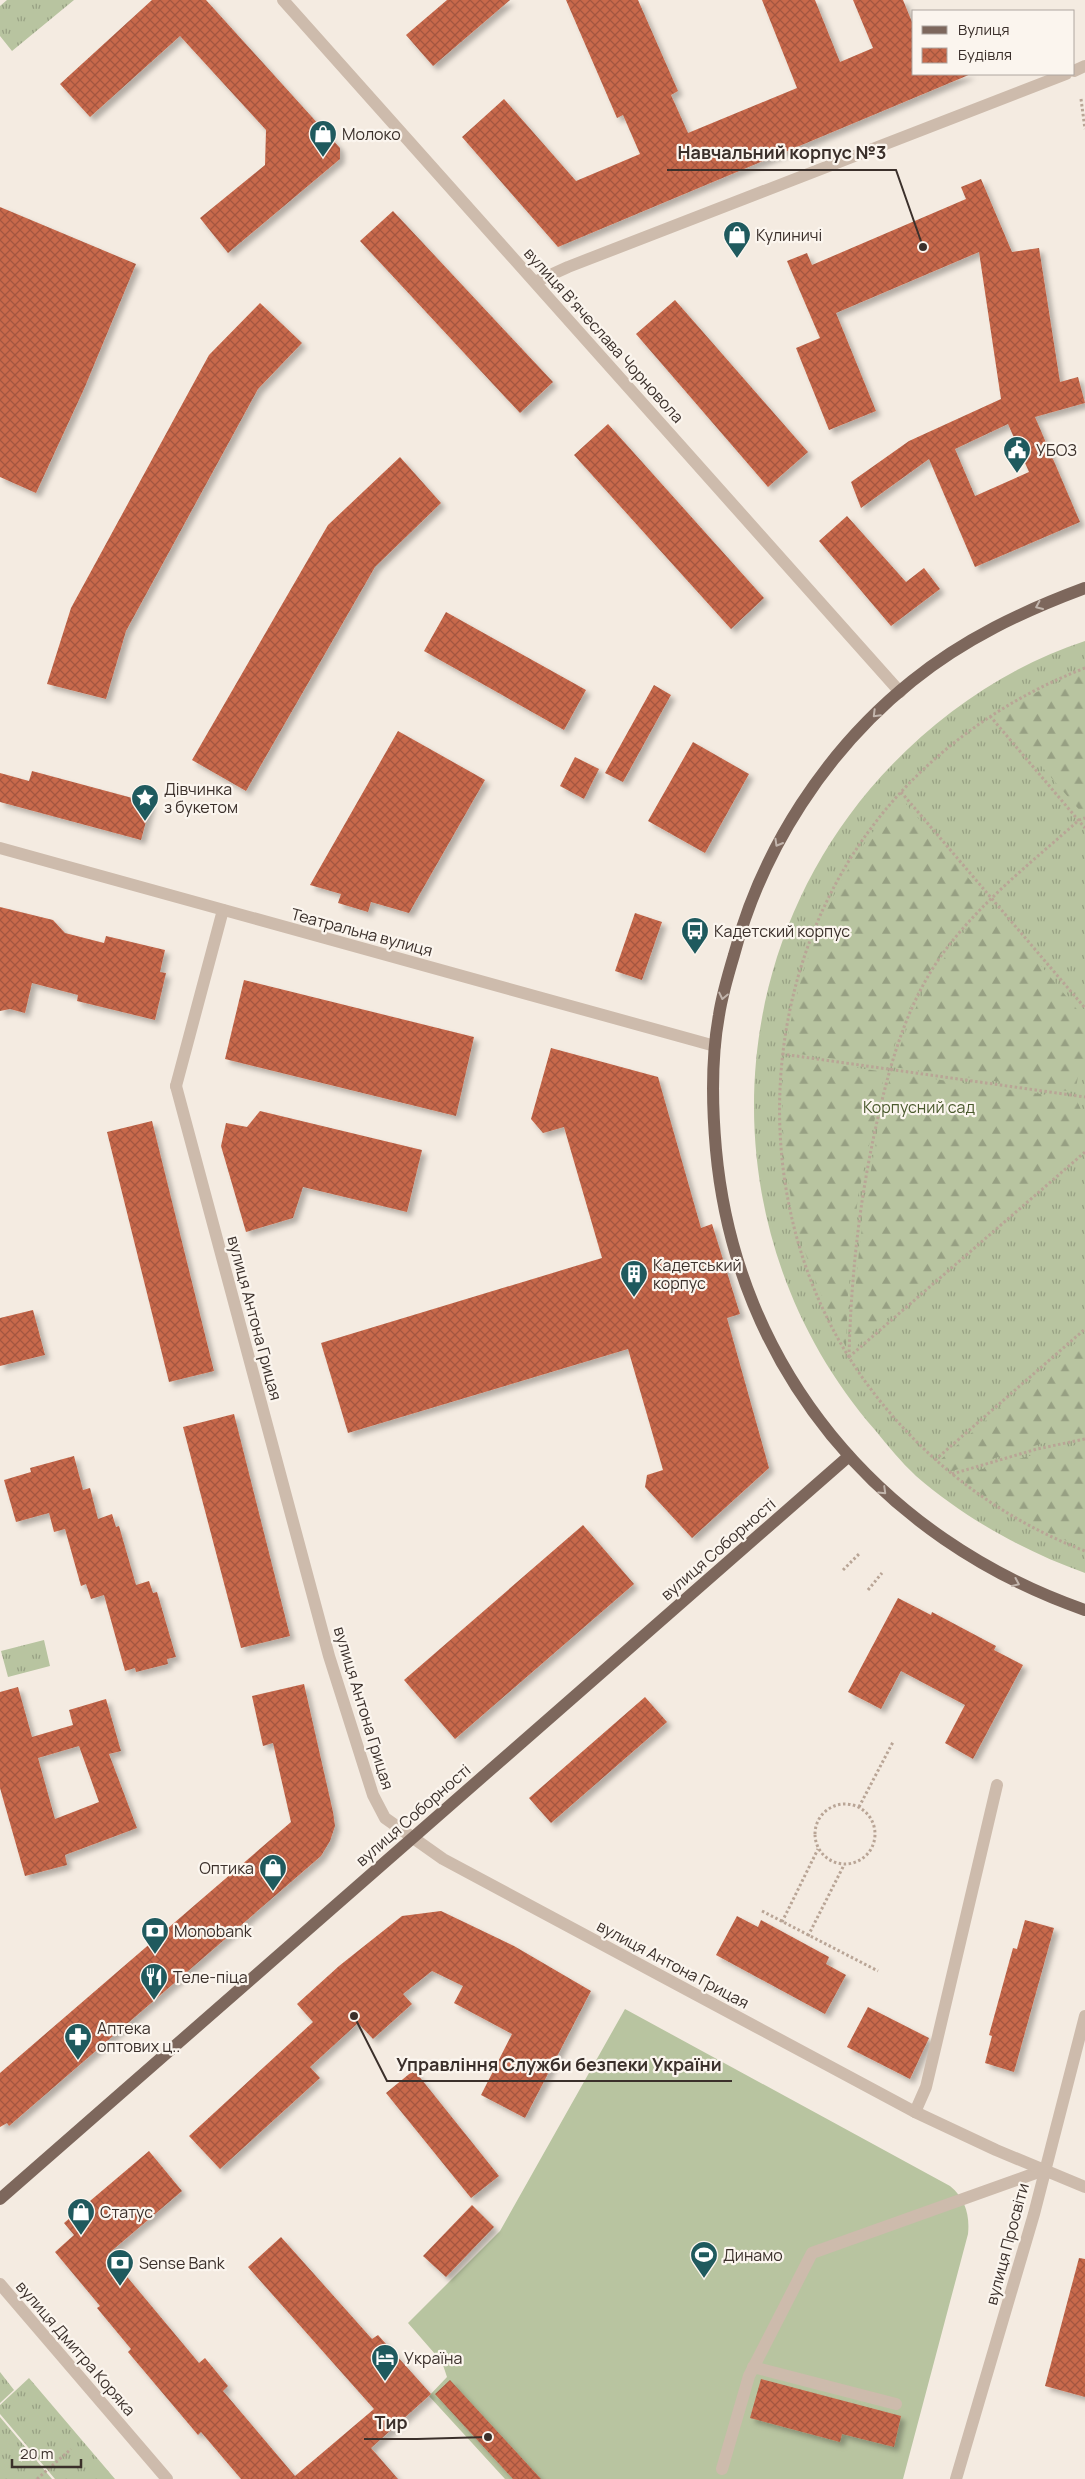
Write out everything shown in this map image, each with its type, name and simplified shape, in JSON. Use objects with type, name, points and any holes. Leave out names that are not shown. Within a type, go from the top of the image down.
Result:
[{"type":"main road","points":[[1085,588],[1036,607],[990,630],[935,664],[900,692],[860,730],[801,804],[774,850],[740,930],[720,1008],[715,1046],[714,1125],[718,1171],[726,1217],[737,1258],[765,1330],[790,1377],[814,1414],[849,1456],[894,1502],[947,1543],[1009,1579],[1048,1597],[1085,1610]]},
{"type":"main road","name":"вулиця Соборності","points":[[0,2199],[849,1456]]},
{"type":"street","name":"вулиця Вʼячеслава Чорновола","points":[[283,0],[900,692]]},
{"type":"street","points":[[535,282],[568,267],[1063,75]]},
{"type":"street","name":"Театральна вулиця","points":[[0,848],[715,1046]]},
{"type":"street","name":"вулиця Антона Грицая","points":[[223,910],[176,1086],[329,1656],[373,1795],[385,1818],[443,1859],[915,2112],[1044,2170],[1085,2186]]},
{"type":"street","points":[[915,2112],[926,2087],[997,1785]]},
{"type":"street","name":"вулиця Просвіти","points":[[956,2479],[1034,2214],[1085,2016]]},
{"type":"street","points":[[722,2469],[749,2376],[812,2253],[1044,2170]]},
{"type":"street","name":"вулиця Дмитра Коряка","points":[[1,2288],[167,2479]]},
{"type":"street","points":[[753,2367],[896,2404]]},
{"type":"path","points":[[1081,100],[1085,129]]},
{"type":"path","points":[[1085,668],[1034,690],[990,716],[946,749],[901,792],[873,826],[848,863],[817,922],[795,986],[782,1054],[779,1130],[789,1211],[808,1273],[821,1306],[849,1358],[877,1398],[909,1436],[951,1474],[1011,1516],[1046,1535],[1085,1551]]},
{"type":"path","points":[[990,716],[1085,828]]},
{"type":"path","points":[[901,792],[1085,1008]]},
{"type":"path","points":[[849,1358],[851,1295],[861,1198],[889,1070],[910,1011],[927,979],[964,927],[991,898],[1079,820],[1085,818]]},
{"type":"path","points":[[782,1054],[1085,1097]]},
{"type":"path","points":[[849,1358],[1085,1152]]},
{"type":"path","points":[[935,1460],[1085,1329]]},
{"type":"path","points":[[951,1474],[1037,1449],[1085,1439]]},
{"type":"path","points":[[844,1570],[860,1553]]},
{"type":"path","points":[[868,1590],[882,1573]]},
{"type":"path","points":[[860,1807],[893,1742]]},
{"type":"path","points":[[844,1803],[860,1807],[870,1816],[874,1824],[874,1843],[863,1859],[844,1865],[829,1860],[818,1849],[815,1839],[815,1828],[819,1818],[826,1810],[844,1803]]},
{"type":"path","points":[[782,1922],[818,1849]]},
{"type":"path","points":[[808,1936],[844,1865]]},
{"type":"path","points":[[762,1911],[878,1971]]},
{"type":"path","points":[[37,2479],[71,2449]]},
{"type":"green space","points":[[7,0],[74,0],[12,51],[0,36],[0,6]]},
{"type":"green space","name":"Корпусний сад","points":[[1085,641],[1085,1573],[1018,1544],[975,1520],[935,1492],[900,1460],[875,1430],[823,1358],[785,1279],[762,1196],[754,1111],[761,1025],[782,942],[819,862],[870,789],[916,741],[968,700],[1024,666],[1054,652]]},
{"type":"green space","points":[[1085,671],[1085,812],[1082,813],[997,715],[1037,692]]},
{"type":"green space","points":[[901,798],[986,899],[939,956],[926,977],[904,1020],[887,1066],[785,1052],[801,982],[811,948],[824,916],[857,855]]},
{"type":"green space","points":[[990,904],[1085,1019],[1085,1060],[1080,1067],[1075,1092],[893,1067],[910,1021],[931,979],[957,941]]},
{"type":"green space","points":[[784,1057],[885,1072],[858,1196],[848,1294],[846,1347],[813,1275],[793,1207],[783,1136]]},
{"type":"green space","points":[[891,1073],[1076,1099],[1085,1118],[1085,1140],[852,1350],[856,1279],[864,1210]]},
{"type":"green space","points":[[1085,1335],[1085,1434],[1044,1443],[952,1471],[939,1461]]},
{"type":"green space","points":[[1085,1443],[1085,1548],[1068,1542],[1018,1517],[987,1498],[957,1476],[1040,1453]]},
{"type":"green space","points":[[44,1640],[50,1666],[8,1677],[1,1651]]},
{"type":"green space","name":"Динамо","points":[[625,2009],[950,2186],[963,2201],[968,2220],[968,2234],[903,2479],[505,2479],[429,2396],[447,2377],[442,2362],[408,2323],[500,2231]]},
{"type":"green space","points":[[0,2372],[14,2390],[0,2403]]},
{"type":"green space","points":[[29,2378],[115,2479],[55,2479],[0,2414],[0,2405]]},
{"type":"green space","points":[[0,2417],[52,2479],[0,2479]]},
{"type":"building","points":[[152,0],[206,0],[340,148],[340,159],[228,253],[200,218],[265,165],[266,130],[180,36],[90,117],[60,84]]},
{"type":"building","points":[[447,0],[510,0],[433,66],[406,35]]},
{"type":"building","points":[[566,0],[638,0],[678,91],[671,95],[688,133],[797,88],[762,0],[815,0],[840,62],[873,48],[853,0],[903,0],[912,22],[912,75],[969,75],[558,247],[462,137],[504,99],[576,181],[640,154],[623,115],[617,118]]},
{"type":"building","points":[[981,179],[1012,252],[1039,248],[1060,382],[1078,377],[1085,403],[1035,417],[1080,522],[975,567],[929,459],[861,508],[851,482],[909,441],[1001,399],[979,252],[836,313],[876,411],[829,430],[796,348],[820,338],[787,261],[807,253],[812,265],[966,199],[961,187]],"holes":[[[1008,424],[1029,472],[975,496],[955,449]]]},
{"type":"building","points":[[0,207],[136,264],[84,389],[36,493],[0,477]]},
{"type":"building","points":[[393,211],[553,382],[520,413],[360,241]]},
{"type":"building","points":[[675,300],[808,452],[768,487],[636,334]]},
{"type":"building","points":[[260,303],[302,343],[258,389],[126,631],[106,699],[47,684],[71,608],[209,355]]},
{"type":"building","points":[[608,424],[764,598],[731,629],[574,455]]},
{"type":"building","points":[[400,457],[441,503],[375,567],[246,791],[192,760],[328,525]]},
{"type":"building","points":[[847,516],[906,582],[924,568],[940,589],[891,626],[819,541]]},
{"type":"building","points":[[446,612],[586,690],[564,730],[424,651]]},
{"type":"building","points":[[654,685],[671,695],[623,782],[605,773]]},
{"type":"building","points":[[398,731],[485,780],[409,913],[371,902],[368,912],[338,903],[341,894],[310,885]]},
{"type":"building","points":[[693,742],[749,774],[705,853],[648,821]]},
{"type":"building","points":[[575,757],[599,769],[584,799],[560,786]]},
{"type":"building","points":[[32,771],[151,803],[141,840],[0,802],[0,773],[29,781]]},
{"type":"building","points":[[0,907],[53,920],[65,933],[104,943],[106,936],[165,950],[160,972],[166,973],[155,1020],[77,1001],[78,995],[32,983],[25,1013],[10,1009],[0,1011]]},
{"type":"building","points":[[635,913],[662,922],[642,980],[615,971]]},
{"type":"building","points":[[244,980],[474,1037],[456,1116],[225,1059]]},
{"type":"building","name":"Кадетський корпус","points":[[551,1048],[658,1077],[701,1228],[712,1224],[740,1314],[727,1318],[769,1468],[692,1538],[645,1487],[647,1475],[663,1470],[628,1349],[348,1433],[321,1343],[602,1258],[564,1127],[543,1133],[531,1119]]},
{"type":"building","points":[[260,1111],[422,1150],[407,1212],[303,1187],[293,1218],[246,1232],[221,1146],[226,1123],[247,1127]]},
{"type":"building","points":[[152,1121],[214,1371],[169,1382],[107,1132]]},
{"type":"building","points":[[33,1310],[45,1355],[0,1366],[0,1318]]},
{"type":"building","points":[[234,1414],[290,1636],[241,1648],[183,1427]]},
{"type":"building","points":[[74,1456],[83,1490],[90,1488],[98,1519],[112,1514],[116,1527],[119,1526],[136,1585],[149,1581],[153,1593],[157,1592],[176,1657],[167,1659],[168,1664],[136,1672],[135,1668],[125,1671],[104,1595],[91,1599],[86,1584],[81,1586],[65,1529],[54,1532],[49,1513],[16,1522],[4,1480],[31,1472],[30,1468]]},
{"type":"building","points":[[583,1525],[634,1584],[455,1739],[404,1680]]},
{"type":"building","points":[[898,1598],[931,1615],[932,1612],[996,1646],[994,1650],[1023,1665],[973,1759],[945,1743],[965,1705],[901,1671],[881,1709],[848,1692]]},
{"type":"building","points":[[304,1684],[335,1826],[330,1841],[321,1856],[9,2126],[7,2123],[0,2127],[0,2073],[291,1822],[273,1743],[263,1746],[252,1696]]},
{"type":"building","points":[[18,1687],[32,1737],[73,1725],[69,1710],[106,1699],[121,1751],[109,1754],[137,1828],[65,1855],[67,1865],[25,1876],[0,1788],[0,1692]],"holes":[[[79,1746],[99,1802],[55,1819],[38,1758]]]},
{"type":"building","points":[[645,1697],[667,1722],[551,1823],[529,1798]]},
{"type":"building","points":[[441,1911],[514,1946],[591,1991],[525,2118],[481,2095],[512,2034],[454,2003],[463,1986],[432,1971],[403,1994],[412,2004],[373,2039],[358,2023],[310,2067],[320,2078],[220,2169],[189,2136],[313,2022],[297,2004],[339,1966],[402,1916]]},
{"type":"building","points":[[737,1916],[758,1927],[761,1920],[829,1957],[826,1964],[846,1975],[825,2014],[716,1955]]},
{"type":"building","points":[[1025,1920],[1054,1928],[1014,2072],[985,2063],[992,2036],[989,2035],[1013,1948],[1017,1949]]},
{"type":"building","points":[[868,2007],[929,2038],[910,2079],[847,2047]]},
{"type":"building","points":[[414,2070],[499,2176],[471,2198],[386,2093]]},
{"type":"building","points":[[149,2151],[182,2191],[108,2254],[199,2363],[205,2358],[228,2386],[223,2391],[295,2476],[374,2409],[248,2267],[281,2237],[372,2339],[378,2335],[431,2394],[371,2448],[398,2479],[241,2479],[201,2432],[198,2435],[128,2352],[131,2349],[97,2308],[100,2306],[55,2252],[74,2235],[64,2223]]},
{"type":"building","points":[[472,2205],[494,2227],[446,2277],[423,2256]]},
{"type":"building","points":[[1079,2258],[1085,2259],[1085,2397],[1045,2386]]},
{"type":"building","points":[[761,2379],[901,2416],[894,2447],[842,2434],[840,2442],[750,2418]]},
{"type":"building","points":[[450,2380],[541,2479],[513,2479],[435,2394]]},
{"type":"place","name":"Молоко","points":[[323,158]]},
{"type":"place","name":"Навчальний корпус №3","points":[[923,247]]},
{"type":"place","name":"Кулиничі","points":[[737,259]]},
{"type":"place","name":"УБОЗ","points":[[1017,474]]},
{"type":"place","name":"Дівчинка з букетом","points":[[145,822]]},
{"type":"place","name":"Кадетский корпус","points":[[695,955]]},
{"type":"place","name":"Кадетський корпус","points":[[634,1298]]},
{"type":"place","name":"Оптика","points":[[273,1892]]},
{"type":"place","name":"Monobank","points":[[155,1955]]},
{"type":"place","name":"Теле-піца","points":[[154,2001]]},
{"type":"place","name":"Управління Служби безпеки України","points":[[354,2016]]},
{"type":"place","name":"Аптека оптових ц..","points":[[78,2061]]},
{"type":"place","name":"Статус","points":[[81,2236]]},
{"type":"place","name":"Динамо","points":[[704,2279]]},
{"type":"place","name":"Sense Bank","points":[[120,2287]]},
{"type":"place","name":"Україна","points":[[385,2382]]},
{"type":"place","name":"Тир","points":[[488,2437]]}]
